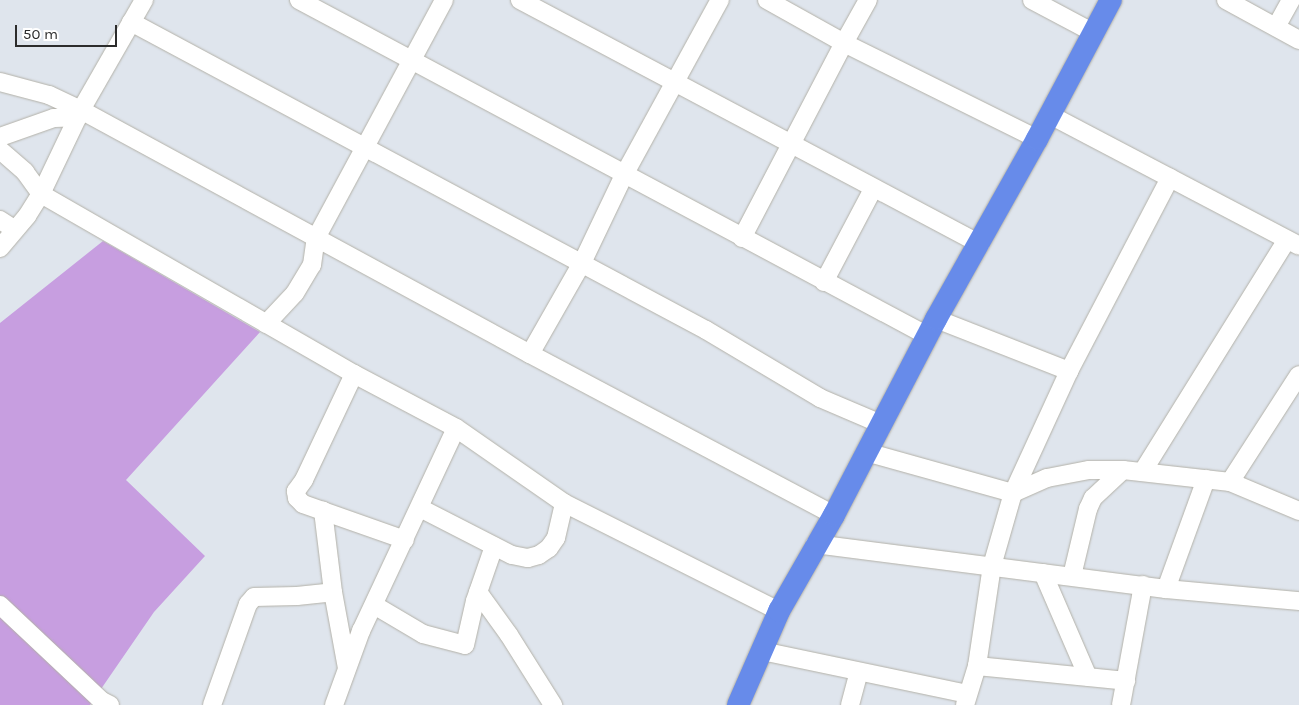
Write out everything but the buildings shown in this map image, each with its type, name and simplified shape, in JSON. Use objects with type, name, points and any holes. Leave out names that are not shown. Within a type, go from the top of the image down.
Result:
[{"type":"main road","points":[[738,705],[780,611],[815,544],[834,514],[932,328],[1050,116],[1111,0]]},
{"type":"street","points":[[0,248],[7,225],[27,216],[41,194],[80,113],[144,0]]},
{"type":"street","points":[[299,0],[824,282],[932,328],[1069,371]]},
{"type":"street","points":[[266,324],[295,293],[312,265],[316,238],[444,0]]},
{"type":"street","points":[[520,0],[980,244]]},
{"type":"street","points":[[530,354],[582,264],[624,174],[720,0]]},
{"type":"street","points":[[767,0],[844,43],[1037,139]]},
{"type":"street","points":[[742,238],[868,0]]},
{"type":"street","points":[[1032,0],[1094,33]]},
{"type":"street","points":[[1226,0],[1299,40]]},
{"type":"street","points":[[1276,27],[1291,0]]},
{"type":"street","points":[[131,22],[706,330],[820,398],[881,424]]},
{"type":"street","points":[[0,82],[49,95],[530,354],[834,514]]},
{"type":"street","points":[[0,137],[54,118],[80,113]]},
{"type":"street","points":[[1050,116],[1293,243],[1143,471]]},
{"type":"street","points":[[0,150],[25,172],[41,194],[354,374],[456,428],[564,502],[780,611]]},
{"type":"street","points":[[762,651],[859,672],[966,699],[977,666],[992,566],[1013,493],[1069,371],[1170,178]]},
{"type":"street","points":[[824,282],[874,189]]},
{"type":"street","points":[[354,374],[304,480],[296,491],[297,498],[303,504],[405,540]]},
{"type":"street","points":[[1230,482],[1299,375]]},
{"type":"street","points":[[334,705],[374,605],[456,428]]},
{"type":"street","points":[[866,452],[1013,493],[1047,478],[1089,470],[1143,471],[1230,482],[1299,511]]},
{"type":"street","points":[[1072,576],[1088,509],[1093,498],[1123,470]]},
{"type":"street","points":[[1166,589],[1206,479]]},
{"type":"street","points":[[420,508],[512,555],[528,558],[539,555],[549,548],[556,538],[564,502]]},
{"type":"street","points":[[323,511],[333,592],[347,670]]},
{"type":"street","points":[[815,544],[1166,589],[1299,601]]},
{"type":"street","points":[[374,605],[423,634],[465,644],[478,592],[494,546]]},
{"type":"street","points":[[1043,573],[1088,677]]},
{"type":"street","points":[[1121,705],[1143,585]]},
{"type":"street","points":[[212,705],[248,604],[254,597],[297,596],[333,592]]},
{"type":"street","points":[[478,592],[509,635],[553,705]]},
{"type":"street","points":[[0,605],[102,702],[110,705]]},
{"type":"street","points":[[977,666],[1126,681]]},
{"type":"street","points":[[850,705],[859,672]]},
{"type":"shaded area","points":[[103,241],[260,332],[126,480],[205,556],[154,612],[90,705],[0,705],[0,323]]}]
